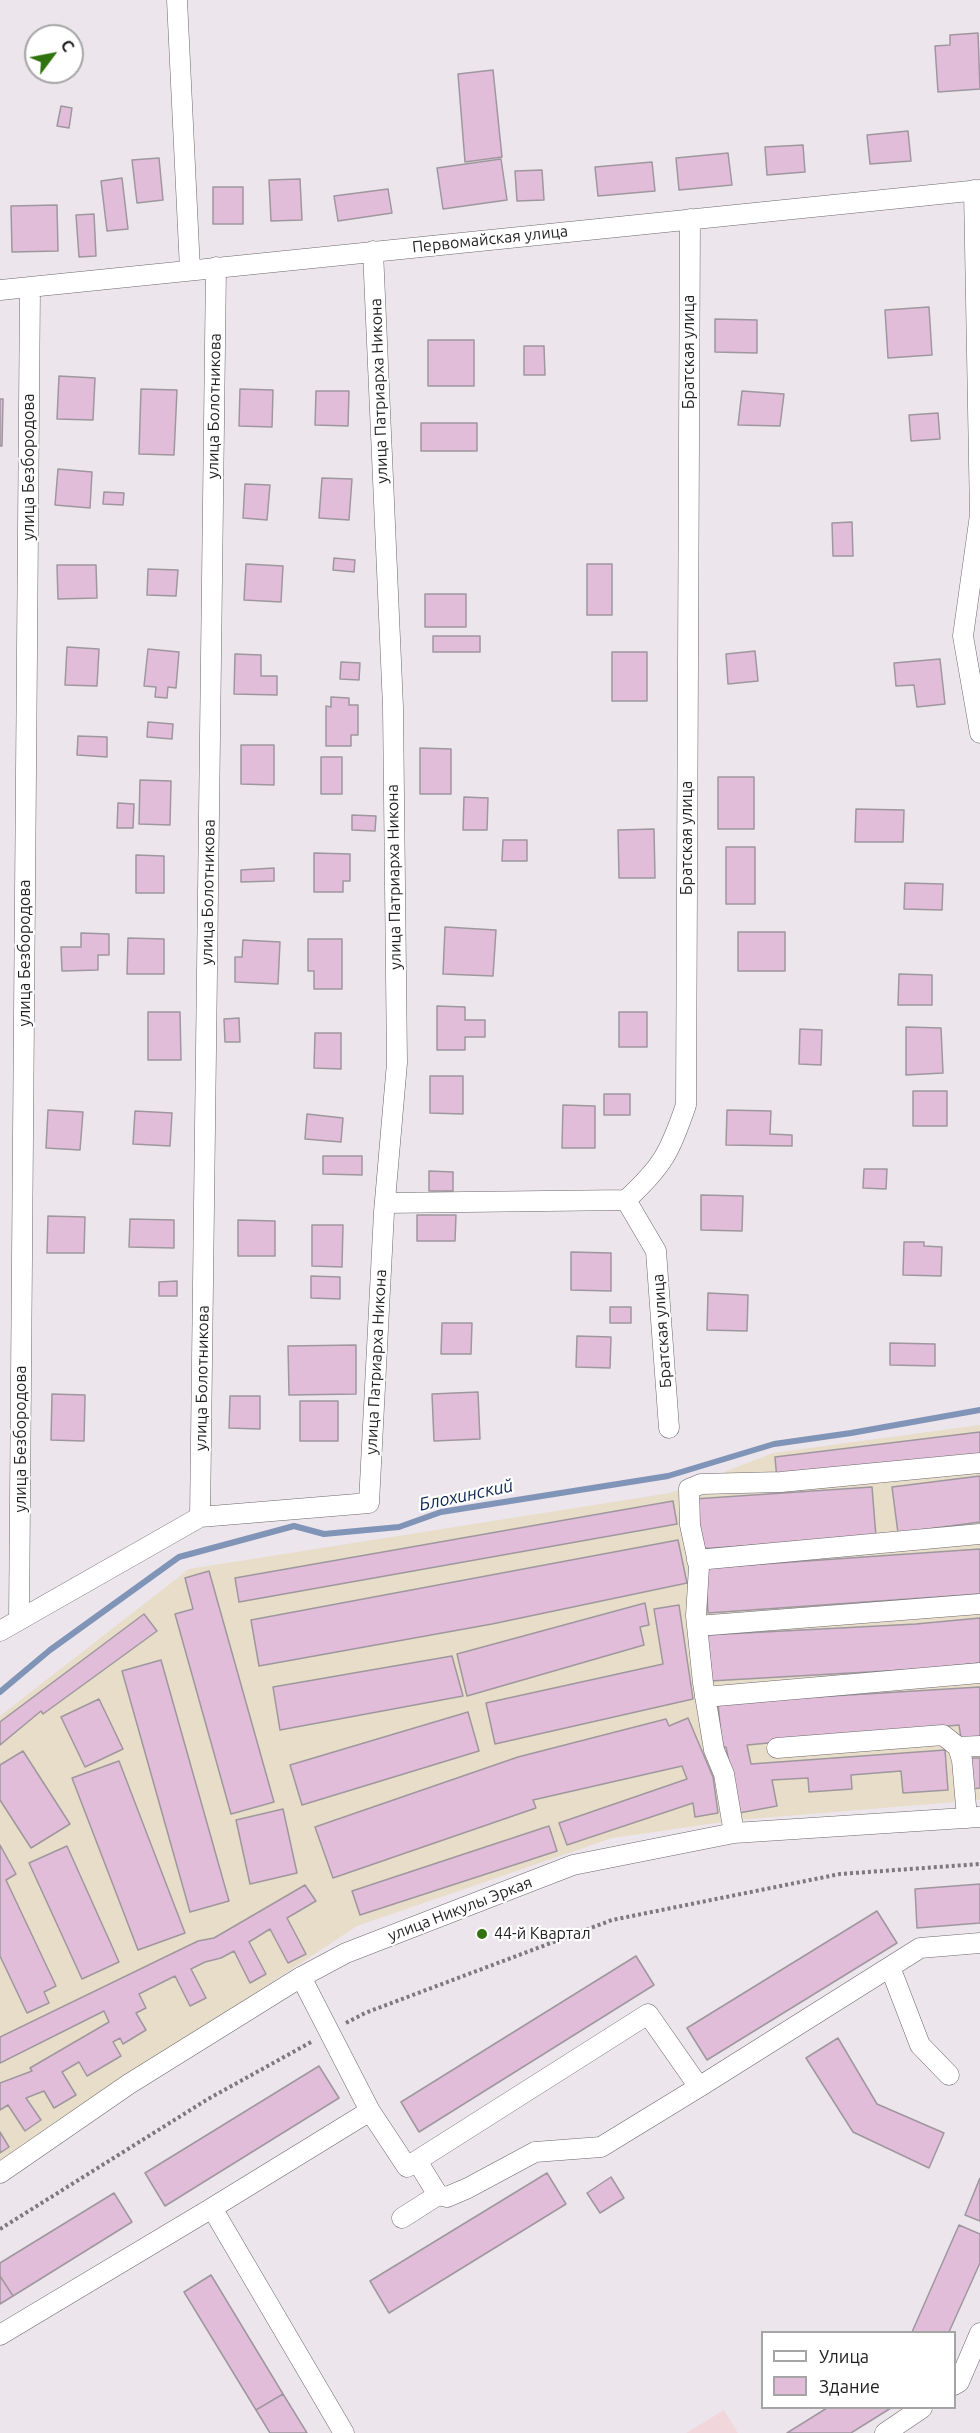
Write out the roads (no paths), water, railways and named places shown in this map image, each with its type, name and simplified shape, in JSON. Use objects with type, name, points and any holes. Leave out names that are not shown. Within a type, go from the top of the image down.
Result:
[{"type":"street","points":[[177,0],[190,270]]},
{"type":"street","points":[[977,190],[980,515],[963,636],[980,733]]},
{"type":"street","name":"Первомайская улица","points":[[0,290],[373,250],[977,190]]},
{"type":"street","name":"Братская улица","points":[[669,1428],[656,1251],[626,1200],[655,1173],[673,1144],[686,1105],[690,219]]},
{"type":"street","name":"улица Патриарха Никона","points":[[200,1517],[369,1503],[385,1203],[397,1064],[393,707],[373,250]]},
{"type":"street","name":"улица Болотникова","points":[[200,1517],[216,267]]},
{"type":"street","name":"улица Безбородова","points":[[19,1620],[30,287]]},
{"type":"street","points":[[385,1203],[626,1200]]},
{"type":"street","points":[[734,1833],[724,1774],[714,1750],[705,1697],[697,1626],[697,1560],[687,1494],[689,1489],[701,1484],[793,1482],[980,1463]]},
{"type":"street","points":[[0,1631],[200,1517]]},
{"type":"street","points":[[697,1560],[980,1534]]},
{"type":"street","points":[[697,1626],[980,1604]]},
{"type":"street","points":[[705,1697],[980,1673]]},
{"type":"street","points":[[777,1748],[943,1735],[958,1747],[963,1760],[974,1818]]},
{"type":"street","points":[[958,1747],[980,1746]]},
{"type":"street","name":"улица Никулы Эркая","points":[[0,2173],[129,2084],[301,1977],[346,1953],[573,1865],[734,1833],[974,1818]]},
{"type":"street","points":[[402,2218],[438,2195],[447,2197],[468,2188],[535,2152],[601,2147],[920,1948],[980,1943]]},
{"type":"street","points":[[890,1967],[920,2045],[949,2075]]},
{"type":"street","points":[[301,1977],[370,2111],[407,2167],[648,2014],[699,2087]]},
{"type":"street","points":[[0,2335],[370,2111]]},
{"type":"street","points":[[417,2160],[438,2195]]},
{"type":"street","points":[[212,2208],[344,2433]]},
{"type":"street","points":[[956,2384],[959,2382],[980,2333]]},
{"type":"street","points":[[885,2433],[921,2409]]},
{"type":"waterway","name":"Блохинский","points":[[0,1692],[50,1650],[179,1557],[294,1526],[324,1534],[399,1527],[441,1512],[668,1476],[774,1444],[980,1410]]},
{"type":"place","name":"44-й Квартал","points":[[482,1934]]}]
